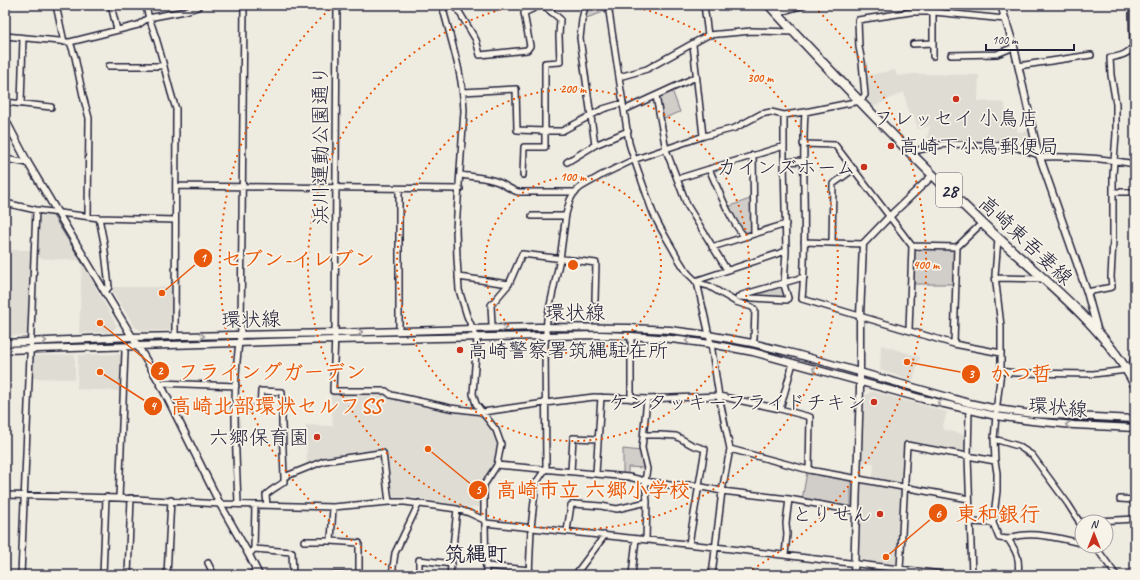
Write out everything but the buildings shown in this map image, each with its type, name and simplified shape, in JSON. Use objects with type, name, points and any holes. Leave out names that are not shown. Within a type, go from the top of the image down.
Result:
[{"type":"main road","name":"高崎東吾妻線","points":[[769,5],[933,175],[982,223],[1062,296],[1098,332],[1131,370],[1135,385]]},
{"type":"street","points":[[56,5],[67,42],[75,58],[89,118],[88,216]]},
{"type":"street","points":[[111,5],[117,30]]},
{"type":"street","points":[[146,5],[148,18],[154,31],[176,109],[175,337]]},
{"type":"street","points":[[238,504],[234,408],[241,330],[244,5]]},
{"type":"street","name":"浜川運動公園通り","points":[[337,5],[333,392],[386,391],[391,395],[443,406],[483,412]]},
{"type":"street","points":[[443,5],[463,92],[464,111],[460,189],[456,229],[459,290],[462,303],[477,338],[473,394],[476,404],[496,430],[501,444],[497,464],[484,486],[486,575]]},
{"type":"street","points":[[455,5],[476,40],[480,55],[527,50],[530,46],[524,13],[542,5],[560,19],[560,62],[545,63],[545,147],[524,147],[523,175]]},
{"type":"street","points":[[551,12],[552,5]]},
{"type":"street","points":[[585,5],[580,38],[595,145]]},
{"type":"street","points":[[608,5],[629,143],[656,219],[684,268],[696,281],[704,286],[709,286],[736,302],[752,307],[755,310],[752,343]]},
{"type":"street","points":[[704,5],[708,35]]},
{"type":"street","points":[[777,13],[804,5]]},
{"type":"street","points":[[924,5],[924,12]]},
{"type":"street","points":[[1001,5],[1014,47],[1040,156],[1087,292],[1098,332]]},
{"type":"street","points":[[1087,292],[1112,287],[1113,175],[1115,160],[1116,104],[1111,75],[1110,58],[1130,52],[1134,45],[1132,14],[1133,5]]},
{"type":"street","points":[[5,36],[67,42],[138,25],[148,18],[198,7]]},
{"type":"street","points":[[486,566],[530,572],[531,528],[536,483],[546,468],[546,327],[560,259],[566,216],[570,200],[576,192],[602,175],[634,160],[703,136],[735,128],[761,114],[771,112],[784,115],[860,101],[865,95],[859,47],[858,20],[911,12],[933,12],[1005,19]]},
{"type":"street","points":[[933,12],[933,56]]},
{"type":"street","points":[[619,77],[647,68],[708,35],[752,31],[794,32]]},
{"type":"street","points":[[21,104],[22,38]]},
{"type":"street","points":[[913,44],[933,43]]},
{"type":"street","points":[[692,45],[703,136]]},
{"type":"street","points":[[951,55],[997,54],[1014,47]]},
{"type":"street","points":[[1018,66],[1091,54]]},
{"type":"street","points":[[110,66],[164,66]]},
{"type":"street","points":[[624,110],[696,77]]},
{"type":"street","points":[[463,92],[516,89],[517,130],[562,130],[603,109],[623,102]]},
{"type":"street","points":[[656,96],[666,150],[687,205],[727,270]]},
{"type":"street","points":[[5,102],[51,107]]},
{"type":"street","points":[[805,112],[803,144],[804,277],[802,299],[954,344],[1001,353]]},
{"type":"street","points":[[728,298],[738,297],[787,300],[788,298],[784,285],[786,224],[784,115]]},
{"type":"street","points":[[5,119],[28,163],[160,383],[220,504],[258,573],[249,575]]},
{"type":"street","points":[[567,162],[595,145],[628,131]]},
{"type":"street","points":[[803,144],[835,145],[912,246],[908,330]]},
{"type":"street","points":[[910,152],[948,144],[1012,146],[1040,156],[1067,156],[1115,160],[1135,164]]},
{"type":"street","points":[[677,179],[784,146]]},
{"type":"street","points":[[753,156],[754,234]]},
{"type":"street","points":[[5,159],[28,163]]},
{"type":"street","points":[[784,162],[803,161]]},
{"type":"street","points":[[709,169],[731,216],[739,231],[744,236]]},
{"type":"street","points":[[832,243],[833,184],[854,169]]},
{"type":"street","points":[[854,575],[863,244],[933,175]]},
{"type":"street","points":[[460,176],[483,178],[498,182],[518,192],[576,192]]},
{"type":"street","points":[[176,186],[460,189]]},
{"type":"street","points":[[399,189],[399,331]]},
{"type":"street","points":[[1113,192],[1135,192]]},
{"type":"street","points":[[5,204],[36,210],[99,218],[175,220]]},
{"type":"street","points":[[21,575],[36,210]]},
{"type":"street","points":[[532,216],[566,216]]},
{"type":"street","points":[[99,218],[104,243],[109,287],[105,292]]},
{"type":"street","points":[[954,344],[957,247],[982,223]]},
{"type":"street","points":[[712,247],[786,224]]},
{"type":"street","points":[[998,238],[996,278],[1001,326],[1001,371],[994,439],[997,491],[993,524],[999,538],[1008,539],[1014,536],[1031,534],[1074,542]]},
{"type":"street","points":[[804,242],[863,244]]},
{"type":"street","points":[[912,246],[957,247]]},
{"type":"street","points":[[696,281],[786,251]]},
{"type":"street","points":[[492,324],[491,305],[509,284],[522,254],[596,263],[595,300]]},
{"type":"street","points":[[458,277],[509,284]]},
{"type":"street","points":[[738,297],[804,277]]},
{"type":"street","points":[[996,278],[1044,280]]},
{"type":"street","points":[[696,281],[711,344],[719,396],[730,449],[722,491],[712,575]]},
{"type":"street","name":"環状線","points":[[5,343],[132,337],[546,327],[670,330],[752,343],[969,403],[996,409],[1039,414],[1135,419]]},
{"type":"street","name":"環状線","points":[[5,350],[334,340],[601,335],[631,336],[711,344],[753,352],[996,416],[1074,425],[1135,428]]},
{"type":"street","points":[[631,336],[631,398]]},
{"type":"street","points":[[119,498],[124,347]]},
{"type":"street","points":[[1001,371],[1015,373],[1093,374],[1131,370],[1135,355]]},
{"type":"street","points":[[780,409],[793,362]]},
{"type":"street","points":[[160,383],[236,386]]},
{"type":"street","points":[[234,408],[260,409],[261,390],[282,392],[284,482],[268,492],[266,495],[267,505]]},
{"type":"street","points":[[483,412],[594,397],[647,399],[719,396],[810,417],[809,470]]},
{"type":"street","points":[[596,473],[601,397]]},
{"type":"street","points":[[646,540],[647,502],[645,481],[647,469],[642,448],[647,399]]},
{"type":"street","points":[[969,410],[968,456],[972,575]]},
{"type":"street","points":[[644,435],[676,436],[692,445],[705,449],[689,544]]},
{"type":"street","points":[[571,471],[573,438],[598,439]]},
{"type":"street","points":[[994,439],[1018,446],[1032,455],[1074,514]]},
{"type":"street","points":[[900,569],[907,445],[995,461]]},
{"type":"street","points":[[730,449],[809,470],[969,499]]},
{"type":"street","points":[[284,477],[324,461],[383,453],[389,502]]},
{"type":"street","points":[[497,464],[629,477],[670,485],[692,485],[722,491],[789,499],[855,511]]},
{"type":"street","points":[[5,495],[106,497],[220,504],[333,507],[389,502],[419,503],[457,509],[485,521],[531,528],[689,544],[950,575]]},
{"type":"street","points":[[103,575],[106,497]]},
{"type":"street","points":[[128,575],[131,498]]},
{"type":"street","points":[[785,555],[787,534],[786,523],[789,499]]},
{"type":"street","points":[[167,575],[171,500]]},
{"type":"street","points":[[1120,500],[1135,500]]},
{"type":"street","points":[[567,531],[571,505],[601,506],[617,509],[647,502]]},
{"type":"street","points":[[392,575],[395,553],[419,503]]},
{"type":"street","points":[[249,555],[254,549],[255,505]]},
{"type":"street","points":[[331,541],[333,507]]},
{"type":"street","points":[[450,575],[457,509]]},
{"type":"street","points":[[1114,521],[1135,519]]},
{"type":"street","points":[[970,522],[993,524]]},
{"type":"street","points":[[575,575],[606,535]]},
{"type":"street","points":[[632,575],[636,539]]},
{"type":"street","points":[[1008,539],[1017,552],[1019,566],[1018,575]]},
{"type":"street","points":[[304,540],[359,543],[359,575]]},
{"type":"street","points":[[254,549],[292,552],[293,575]]},
{"type":"street","points":[[1101,554],[1116,575]]},
{"type":"street","points":[[419,575],[419,560],[452,564]]},
{"type":"street","points":[[208,563],[214,575]]},
{"type":"street","points":[[330,575],[367,575]]},
{"type":"shaded area","points":[[588,5],[606,5],[607,11],[586,18]]},
{"type":"shaded area","points":[[895,70],[897,76],[913,74],[979,75],[978,101],[1005,103],[1006,124],[1017,125],[1017,132],[1029,131],[1032,138],[1017,139],[1016,145],[942,142],[927,145],[927,137],[930,126],[918,129],[914,115],[909,114],[904,92],[873,107],[865,98],[865,76]]},
{"type":"shaded area","points":[[672,90],[680,112],[662,119],[659,96]]},
{"type":"shaded area","points":[[750,199],[752,201],[752,230],[746,234],[743,232],[729,208],[730,206]]},
{"type":"shaded area","points":[[37,214],[52,216],[79,260],[35,258]]},
{"type":"shaded area","points":[[917,248],[952,249],[955,252],[954,284],[914,284],[914,251]]},
{"type":"shaded area","points":[[5,250],[31,250],[27,335],[5,336]]},
{"type":"shaded area","points":[[82,263],[117,326],[112,332],[79,333]]},
{"type":"shaded area","points":[[780,286],[782,287],[785,296],[783,298],[749,295]]},
{"type":"shaded area","points":[[112,287],[172,287],[173,330],[142,331],[135,327],[111,289]]},
{"type":"shaded area","points":[[881,345],[920,357],[913,380],[880,370]]},
{"type":"shaded area","points":[[122,354],[121,391],[77,389],[78,355]]},
{"type":"shaded area","points":[[75,355],[75,379],[30,378],[31,356]]},
{"type":"shaded area","points":[[870,392],[875,392],[947,412],[942,429],[966,435],[967,453],[907,442],[904,445],[902,481],[900,484],[873,478],[874,463],[862,462],[865,396]]},
{"type":"shaded area","points":[[331,394],[386,395],[451,411],[480,414],[496,434],[498,446],[495,465],[483,483],[482,507],[470,507],[416,498],[390,497],[384,451],[325,458],[307,465],[306,425],[333,426]]},
{"type":"shaded area","points":[[623,449],[641,451],[645,468],[628,467],[628,474],[623,474]]},
{"type":"shaded area","points":[[807,472],[848,479],[851,482],[851,506],[848,508],[802,500]]},
{"type":"shaded area","points":[[864,482],[899,489],[902,492],[898,564],[895,567],[861,562],[859,559],[862,485]]},
{"type":"waterway","points":[[5,206],[21,209]]},
{"type":"waterway","points":[[49,214],[53,215],[84,265]]},
{"type":"place","name":"フレッセイ 小鳥店","points":[[956,99]]},
{"type":"place","name":"高崎下小鳥郵便局","points":[[891,146]]},
{"type":"place","name":"カインズホーム","points":[[864,167]]},
{"type":"place","name":"セブン-イレブン","points":[[162,293]]},
{"type":"place","name":"フライングガーデン","points":[[100,323]]},
{"type":"place","name":"高崎警察署筑縄駐在所","points":[[460,350]]},
{"type":"place","name":"かつ哲","points":[[907,362]]},
{"type":"place","name":"高崎北部環状セルフSS","points":[[100,372]]},
{"type":"place","name":"ケンタッキーフライドチキン","points":[[874,402]]},
{"type":"place","name":"六郷保育園","points":[[317,437]]},
{"type":"place","name":"高崎市立 六郷小学校","points":[[428,449]]},
{"type":"place","name":"とりせん","points":[[880,514]]},
{"type":"place","name":"東和銀行","points":[[886,557]]},
{"type":"district","name":"筑縄町","points":[[476,554]]}]
